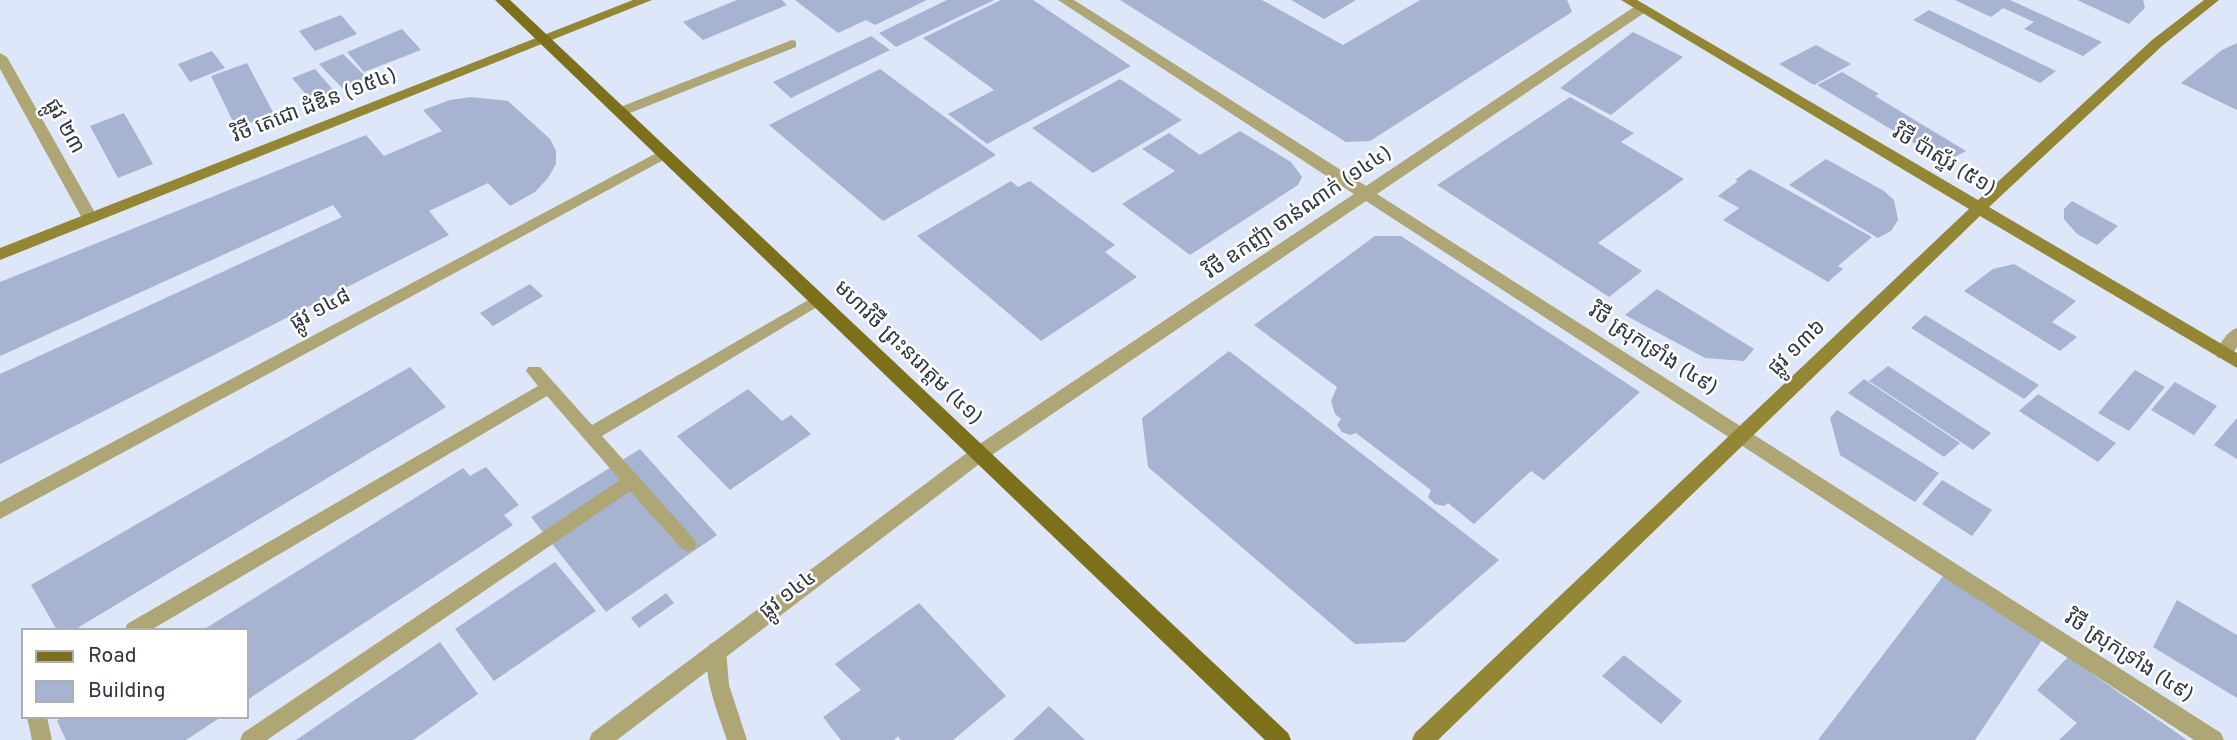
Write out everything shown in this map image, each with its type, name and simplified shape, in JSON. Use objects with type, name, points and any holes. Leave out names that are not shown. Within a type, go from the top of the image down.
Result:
[{"type":"main road","name":"មហាវិថី ព្រះនរោត្តម (៤១)","points":[[502,0],[1280,740]]},
{"type":"street","name":"វិថី តេជោ ដំឌិន (១៥៤)","points":[[0,254],[645,0]]},
{"type":"street","name":"វិថី ស្រុកទ្រាំង (៤៩)","points":[[1065,0],[2213,740]]},
{"type":"street","name":"ផ្លូវ ១៣៦","points":[[1423,740],[1979,208],[2157,43],[2212,0]]},
{"type":"street","name":"វិថី ឧកញ៉ា ចាន់ណាក់ (១៤៤)","points":[[979,454],[1366,194],[1635,4]]},
{"type":"street","name":"វិថី ប៉ាស្ទ័រ (៥១)","points":[[1635,4],[2230,357]]},
{"type":"street","name":"ផ្លូវ ២៣","points":[[0,57],[90,218]]},
{"type":"street","name":"ផ្លូវ ១៤៨","points":[[0,510],[664,154]]},
{"type":"street","points":[[2230,357],[2237,334]]},
{"type":"street","name":"ផ្លូវ ១៤៤","points":[[600,740],[979,454]]},
{"type":"lane","points":[[620,112],[792,44]]},
{"type":"lane","points":[[591,434],[817,300]]},
{"type":"lane","points":[[534,371],[688,544]]},
{"type":"lane","points":[[137,628],[549,387]]},
{"type":"lane","points":[[250,740],[632,481]]},
{"type":"lane","points":[[717,650],[719,685],[737,740]]},
{"type":"lane","points":[[37,719],[42,740]]},
{"type":"building","points":[[737,0],[782,0],[787,5],[703,40],[683,22]]},
{"type":"building","points":[[795,0],[927,0],[875,25],[866,20],[838,33]]},
{"type":"building","points":[[947,0],[994,0],[896,47],[879,33]]},
{"type":"building","points":[[1001,0],[1033,0],[1131,66],[987,144],[948,114],[994,90],[923,38]]},
{"type":"building","points":[[1120,0],[1262,0],[1343,45],[1420,0],[1567,0],[1572,12],[1370,141],[1346,142]]},
{"type":"building","points":[[1291,0],[1356,0],[1324,19]]},
{"type":"building","points":[[1955,0],[2010,0],[2102,42],[2083,56],[2024,29],[2034,22],[2003,8],[1991,17]]},
{"type":"building","points":[[2077,0],[2143,0],[2145,8],[2129,24]]},
{"type":"building","points":[[1929,10],[2056,71],[2040,83],[1913,20]]},
{"type":"building","points":[[341,15],[357,34],[315,51],[299,31]]},
{"type":"building","points":[[402,29],[421,50],[364,72],[347,52]]},
{"type":"building","points":[[1633,32],[1683,57],[1611,115],[1560,88]]},
{"type":"building","points":[[871,36],[890,50],[791,98],[773,82]]},
{"type":"building","points":[[2237,43],[2237,110],[2181,83],[2222,50]]},
{"type":"building","points":[[1816,45],[1851,64],[1814,85],[1779,64]]},
{"type":"building","points":[[212,51],[225,68],[190,82],[178,64]]},
{"type":"building","points":[[343,54],[370,81],[346,92],[319,64]]},
{"type":"building","points":[[247,63],[274,114],[236,128],[211,76]]},
{"type":"building","points":[[315,69],[336,93],[313,103],[292,78]]},
{"type":"building","points":[[880,69],[996,155],[883,221],[769,125]]},
{"type":"building","points":[[1842,72],[1879,94],[1875,96],[1966,151],[1953,158],[1936,156],[1817,85]]},
{"type":"building","points":[[1120,79],[1182,120],[1093,173],[1032,128]]},
{"type":"building","points":[[471,97],[508,101],[550,139],[556,151],[556,164],[535,192],[510,206],[488,183],[429,211],[449,235],[0,464],[0,374],[342,217],[333,205],[0,356],[0,282],[366,135],[384,156],[442,131],[423,110],[450,100]]},
{"type":"building","points":[[1570,97],[1634,133],[1621,142],[1684,179],[1598,243],[1642,271],[1609,297],[1437,185]]},
{"type":"building","points":[[124,113],[153,164],[118,178],[90,126]]},
{"type":"building","points":[[1240,131],[1291,162],[1302,177],[1298,185],[1190,255],[1122,204],[1175,171],[1142,149],[1169,133],[1200,155]]},
{"type":"building","points":[[1826,159],[1884,191],[1894,200],[1898,220],[1891,231],[1878,238],[1789,185]]},
{"type":"building","points":[[1750,169],[1872,237],[1838,266],[1843,269],[1828,282],[1723,220],[1739,208],[1718,196]]},
{"type":"building","points":[[1011,181],[1018,187],[1030,181],[1115,245],[1105,252],[1137,277],[1041,341],[917,236]]},
{"type":"building","points":[[2072,201],[2118,226],[2097,245],[2077,234],[2064,219],[2064,209]]},
{"type":"building","points":[[1375,236],[1401,236],[1640,392],[1544,480],[1531,471],[1474,524],[1448,503],[1444,506],[1435,504],[1428,497],[1431,490],[1356,433],[1350,435],[1342,432],[1337,425],[1341,419],[1335,414],[1331,401],[1337,387],[1254,325]]},
{"type":"building","points":[[2014,264],[2076,301],[2052,322],[2077,337],[2060,351],[1964,291],[1993,269]]},
{"type":"building","points":[[530,284],[543,296],[493,326],[480,313]]},
{"type":"building","points":[[1657,289],[1754,349],[1744,361],[1705,358],[1625,315]]},
{"type":"building","points":[[1925,315],[2039,385],[2024,399],[1911,328]]},
{"type":"building","points":[[1229,351],[1499,560],[1405,642],[1355,644],[1148,467],[1142,418]]},
{"type":"building","points":[[1888,366],[1991,433],[1973,450],[1869,381]]},
{"type":"building","points":[[410,367],[446,407],[77,628],[56,628],[31,585]]},
{"type":"building","points":[[2135,370],[2165,387],[2129,431],[2098,413]]},
{"type":"building","points":[[1864,379],[1960,443],[1944,457],[1848,393]]},
{"type":"building","points":[[2175,382],[2217,406],[2194,435],[2151,410]]},
{"type":"building","points":[[748,389],[782,421],[791,415],[811,434],[730,490],[677,436]]},
{"type":"building","points":[[2038,394],[2116,443],[2098,462],[2019,411]]},
{"type":"building","points":[[1837,410],[1939,473],[1915,502],[1840,455],[1830,418]]},
{"type":"building","points":[[2237,418],[2237,459],[2214,445]]},
{"type":"building","points":[[640,449],[717,535],[606,612],[531,517]]},
{"type":"building","points":[[486,467],[519,505],[504,515],[513,525],[248,699],[248,628],[206,628],[463,468],[470,476]]},
{"type":"building","points":[[1942,480],[1992,510],[1972,536],[1922,504]]},
{"type":"building","points":[[555,562],[596,611],[494,681],[455,629]]},
{"type":"building","points":[[1947,571],[2046,634],[1975,740],[1818,740]]},
{"type":"building","points":[[666,593],[674,603],[639,628],[631,618]]},
{"type":"building","points":[[2177,600],[2237,635],[2237,698],[2153,647]]},
{"type":"building","points":[[919,603],[1006,696],[953,740],[901,740],[898,736],[894,740],[841,740],[823,717],[861,690],[835,664]]},
{"type":"building","points":[[440,642],[478,694],[413,740],[296,740]]},
{"type":"building","points":[[1624,655],[1682,701],[1661,724],[1602,676]]},
{"type":"building","points":[[2068,657],[2187,740],[2059,740],[2077,723],[2037,690]]},
{"type":"building","points":[[1049,706],[1085,740],[1013,740]]},
{"type":"building","points":[[218,719],[186,740],[66,740],[57,721]]}]
